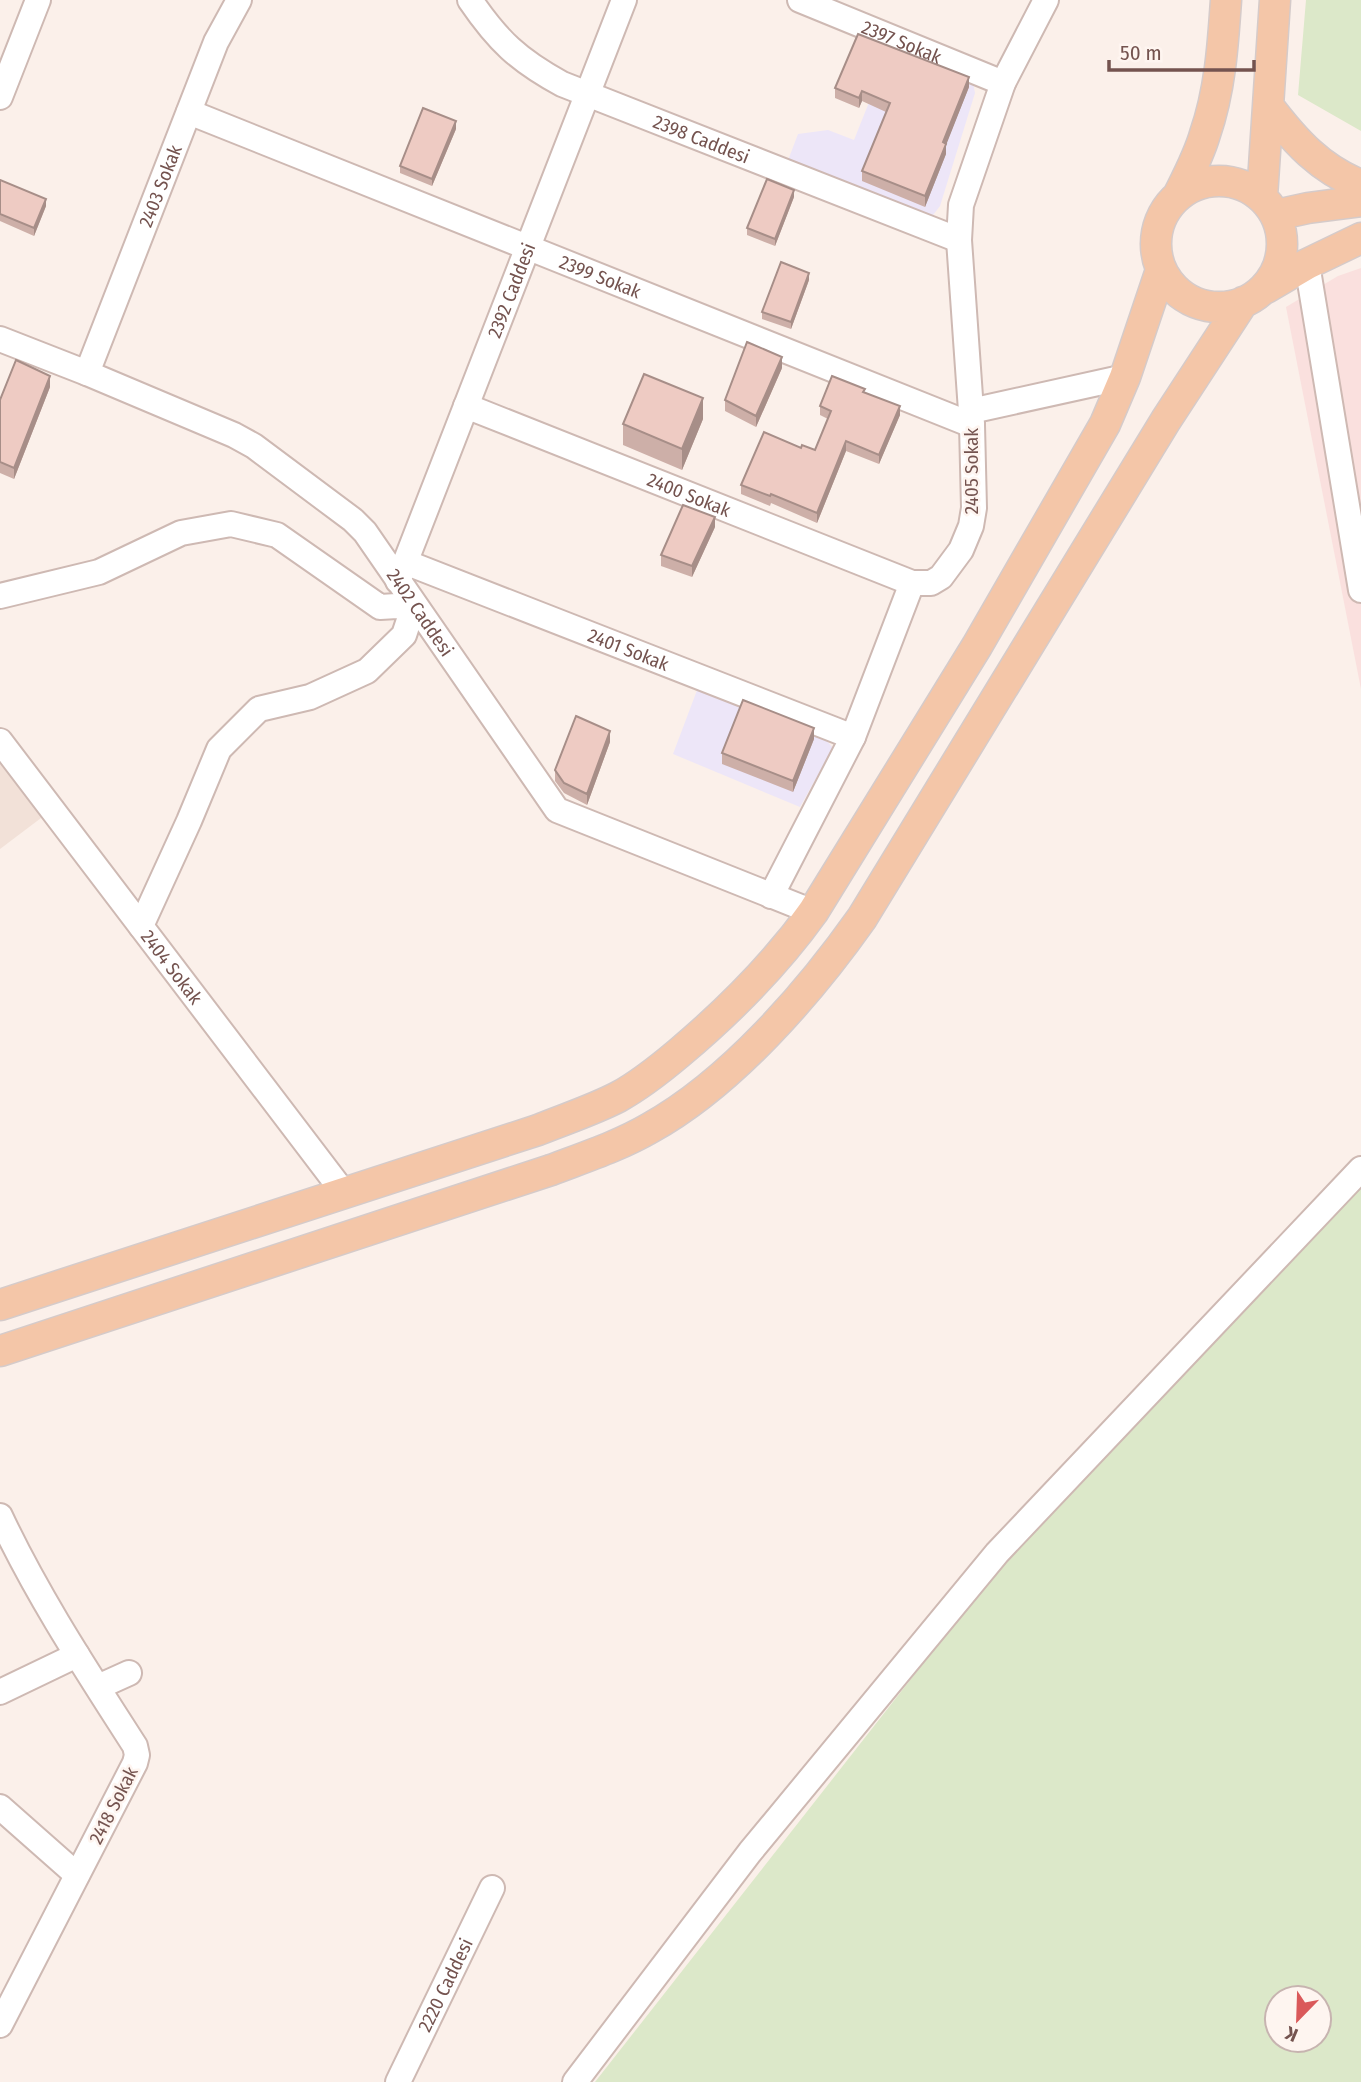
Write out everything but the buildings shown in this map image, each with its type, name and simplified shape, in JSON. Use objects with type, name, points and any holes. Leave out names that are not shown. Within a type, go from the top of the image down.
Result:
[{"type":"main road","points":[[1226,0],[1223,53],[1214,101],[1197,156],[1179,194],[1166,209],[1157,228],[1156,249],[1161,270],[1170,285],[1184,297],[1199,304],[1235,306],[1307,264],[1361,238]]},
{"type":"main road","points":[[1269,206],[1269,107],[1275,0]]},
{"type":"main road","points":[[1269,107],[1309,154],[1344,178],[1361,185]]},
{"type":"main road","points":[[0,1350],[551,1170],[623,1143],[673,1115],[714,1083],[765,1034],[831,962],[862,918],[1158,432],[1252,297],[1267,286],[1278,270],[1282,233],[1269,206],[1248,187],[1232,181],[1214,180],[1198,184],[1179,194]]},
{"type":"main road","points":[[1269,206],[1308,208],[1361,201]]},
{"type":"main road","points":[[0,1305],[538,1130],[619,1096],[667,1063],[725,1013],[772,963],[813,912],[977,646],[1105,424],[1125,377],[1161,270]]},
{"type":"street","points":[[0,97],[38,0]]},
{"type":"street","name":"2403 Sokak","points":[[87,373],[216,42],[239,0]]},
{"type":"street","name":"2398 Caddesi","points":[[470,0],[489,27],[514,54],[539,72],[587,96],[960,240]]},
{"type":"street","name":"2392 Caddesi","points":[[401,571],[625,0]]},
{"type":"street","name":"2397 Sokak","points":[[800,0],[1003,83]]},
{"type":"street","name":"2405 Sokak","points":[[912,583],[930,583],[941,577],[951,565],[967,538],[974,508],[960,240],[961,205],[1003,83],[1046,0]]},
{"type":"street","name":"2399 Sokak","points":[[188,112],[527,248],[971,418]]},
{"type":"street","points":[[1307,264],[1361,590]]},
{"type":"street","name":"2402 Caddesi","points":[[0,339],[205,422],[254,446],[359,526],[401,571],[414,605],[556,810],[813,912]]},
{"type":"street","points":[[971,418],[1125,377]]},
{"type":"street","name":"2400 Sokak","points":[[466,406],[912,583]]},
{"type":"street","points":[[0,596],[99,572],[181,533],[232,524],[277,535],[380,607],[414,605],[404,635],[368,671],[310,697],[259,709],[219,749],[190,821],[141,926]]},
{"type":"street","name":"2401 Sokak","points":[[401,571],[853,737]]},
{"type":"street","points":[[771,896],[853,737],[912,583]]},
{"type":"street","name":"2404 Sokak","points":[[0,741],[344,1193]]},
{"type":"street","points":[[575,2082],[750,1852],[997,1553],[1361,1169]]},
{"type":"street","name":"2418 Sokak","points":[[0,1516],[19,1557],[135,1746],[137,1755],[0,2025]]},
{"type":"street","points":[[0,1692],[77,1655]]},
{"type":"street","points":[[98,1687],[129,1673]]},
{"type":"street","points":[[0,1807],[77,1875]]},
{"type":"street","name":"2220 Caddesi","points":[[398,2082],[492,1888]]},
{"type":"shaded area","points":[[891,47],[973,83],[975,93],[940,206],[930,219],[787,163],[798,134],[828,130],[854,140]]},
{"type":"shaded area","points":[[1361,268],[1361,689],[1286,307],[1338,276]]},
{"type":"shaded area","points":[[699,685],[822,735],[833,748],[800,807],[673,754]]},
{"type":"shaded area","points":[[0,757],[45,815],[0,849]]},
{"type":"green space","points":[[1306,0],[1361,0],[1361,131],[1298,95]]},
{"type":"green space","points":[[1361,1184],[1361,2082],[595,2082],[1005,1559]]}]
